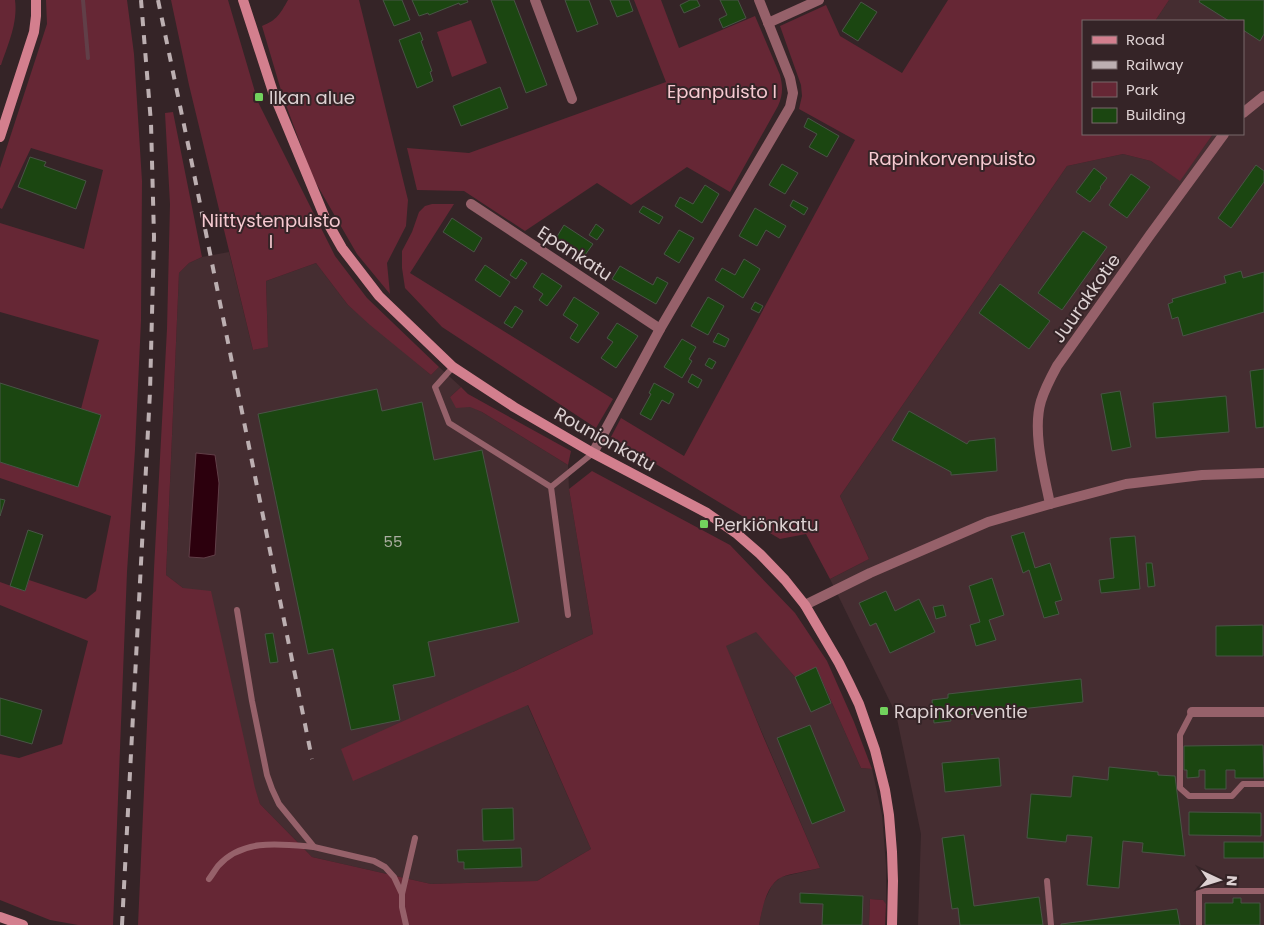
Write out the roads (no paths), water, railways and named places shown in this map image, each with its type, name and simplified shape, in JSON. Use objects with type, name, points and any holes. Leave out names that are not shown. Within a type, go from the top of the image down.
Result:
[{"type":"main road","points":[[0,137],[34,32],[36,0]]},
{"type":"main road","name":"Rounionkatu","points":[[243,0],[272,92],[325,218],[342,248],[379,296],[454,367],[514,407],[593,453],[707,513],[737,534],[785,580],[805,605],[850,683],[875,750],[885,790],[892,852],[892,925]]},
{"type":"main road","points":[[0,917],[23,925]]},
{"type":"street","points":[[535,0],[572,100]]},
{"type":"street","points":[[593,453],[660,329],[790,107],[793,92],[790,78],[758,0]]},
{"type":"street","points":[[768,22],[819,0]]},
{"type":"street","points":[[1244,112],[1264,96]]},
{"type":"street","name":"Juurakkotie","points":[[1050,504],[1041,457],[1038,418],[1041,402],[1049,380],[1057,366],[1223,135]]},
{"type":"street","name":"Epankatu","points":[[471,204],[660,329]]},
{"type":"street","points":[[805,605],[870,572],[988,522],[1050,504],[1126,484],[1202,475],[1264,473]]},
{"type":"street","points":[[1192,712],[1264,712]]},
{"type":"lane","points":[[454,367],[435,387],[449,423],[551,487]]},
{"type":"lane","points":[[551,487],[593,453]]},
{"type":"lane","points":[[551,487],[568,615]]},
{"type":"lane","points":[[237,610],[252,701],[267,775],[279,804],[314,848]]},
{"type":"lane","points":[[1192,712],[1180,735],[1180,788],[1189,796],[1232,796],[1243,784],[1264,784]]},
{"type":"lane","points":[[406,925],[402,907],[402,894],[415,838]]},
{"type":"lane","points":[[209,879],[219,865],[246,848],[265,844],[280,844],[314,848],[374,861],[385,867],[394,877],[402,894]]},
{"type":"lane","points":[[1047,881],[1051,925]]},
{"type":"lane","points":[[1199,925],[1199,891],[1264,891]]},
{"type":"waterway","points":[[83,0],[88,58]]},
{"type":"railway","points":[[122,925],[150,392],[154,237],[151,123],[141,0]]},
{"type":"railway","points":[[158,0],[312,759]]},
{"type":"place","name":"Ilkan alue","points":[[259,97]]},
{"type":"place","name":"Perkiönkatu","points":[[704,524]]},
{"type":"place","name":"Rapinkorventie","points":[[884,711]]},
{"type":"park label","name":"Epanpuisto I","points":[[722,91]]},
{"type":"park label","name":"Rapinkorvenpuisto","points":[[952,158]]},
{"type":"park label","name":"Niittystenpuisto I","points":[[271,230]]}]
